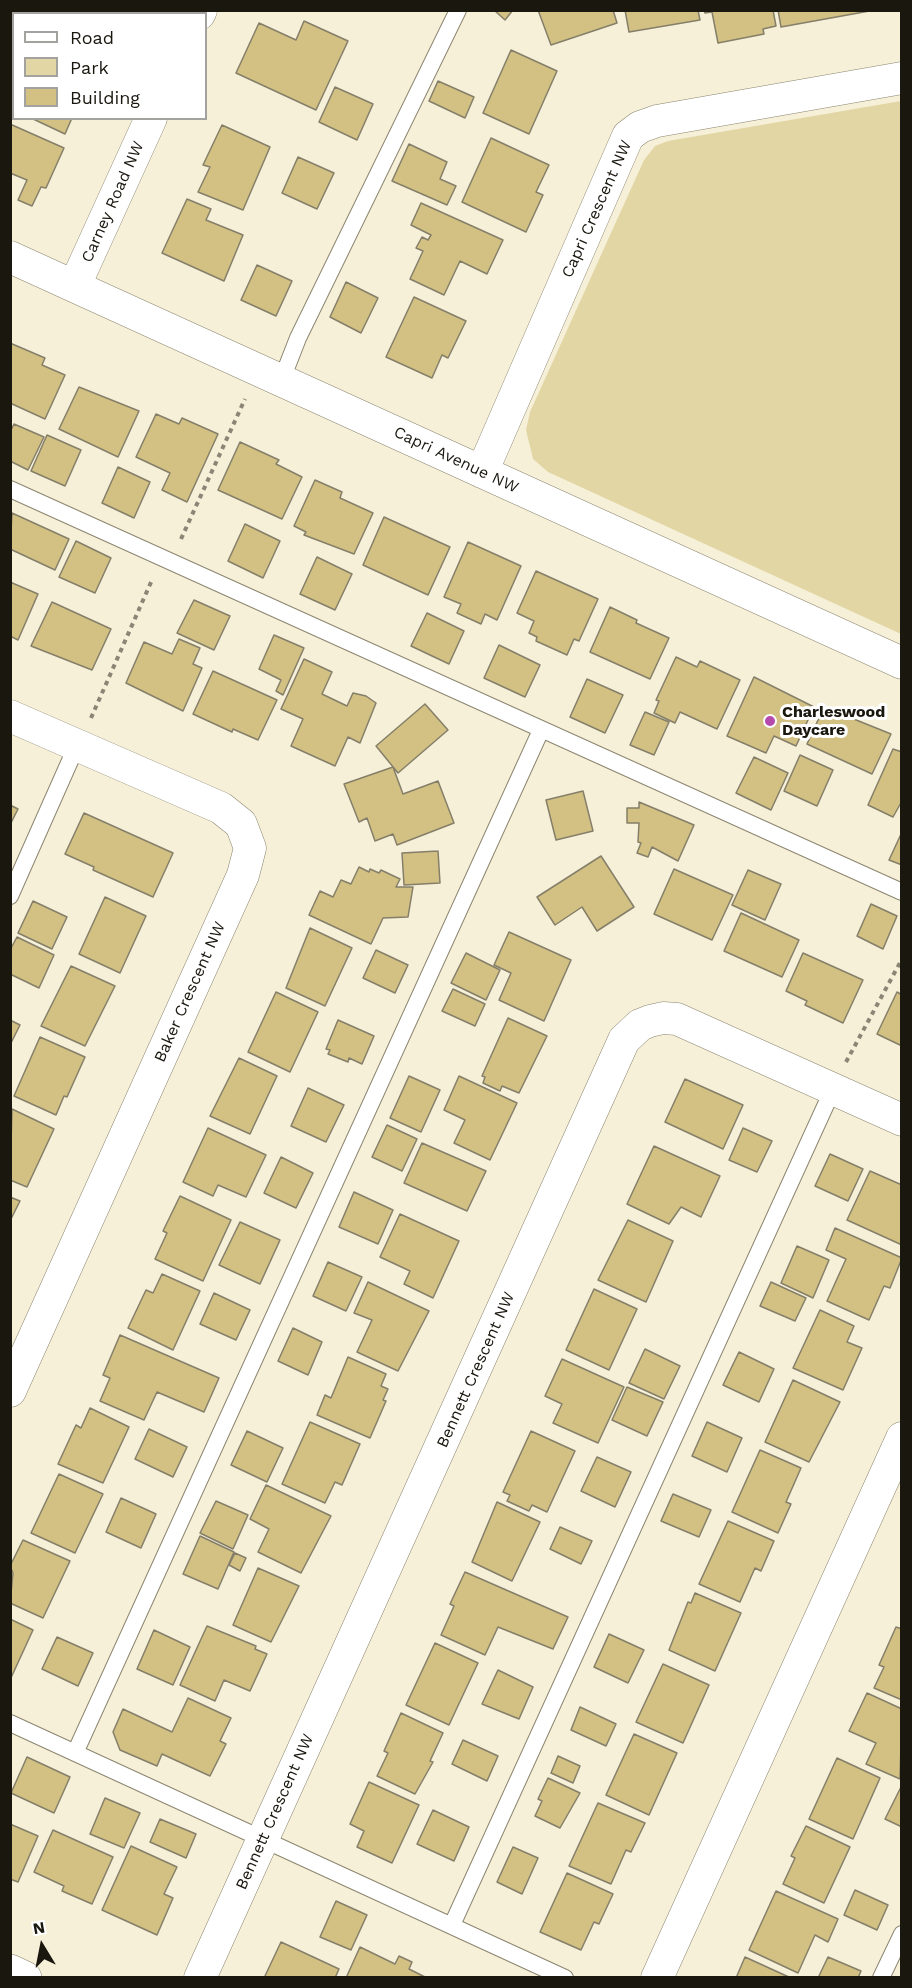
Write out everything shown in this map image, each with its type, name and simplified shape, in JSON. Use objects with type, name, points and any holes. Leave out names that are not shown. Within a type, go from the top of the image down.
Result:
[{"type":"street","name":"Capri Crescent NW","points":[[482,472],[628,136],[640,127],[657,121],[902,78]]},
{"type":"street","name":"Carney Road NW","points":[[75,285],[150,120]]},
{"type":"street","name":"Capri Avenue NW","points":[[10,257],[902,663]]},
{"type":"street","name":"Baker Crescent NW","points":[[10,716],[232,815],[247,835],[248,862],[10,1391]]},
{"type":"street","name":"Bennett Crescent NW","points":[[200,1977],[624,1040],[640,1025],[650,1021],[663,1018],[677,1019],[902,1120]]},
{"type":"street","points":[[657,1977],[902,1438]]},
{"type":"street","points":[[10,1971],[25,1977]]},
{"type":"lane","points":[[282,379],[298,338],[458,10]]},
{"type":"lane","points":[[10,489],[902,892]]},
{"type":"lane","points":[[75,1753],[541,730]]},
{"type":"lane","points":[[10,896],[77,746]]},
{"type":"lane","points":[[452,1925],[833,1089]]},
{"type":"lane","points":[[10,1723],[565,1977]]},
{"type":"lane","points":[[881,1977],[902,1934]]},
{"type":"path","points":[[833,1089],[902,959]]},
{"type":"green space","points":[[902,101],[901,634],[548,472],[533,459],[526,430],[530,412],[644,160],[655,146],[668,141]]},
{"type":"building","points":[[63,10],[118,10],[118,12],[62,12]]},
{"type":"building","points":[[494,10],[513,10],[505,20]]},
{"type":"building","points":[[538,10],[613,10],[617,23],[551,45]]},
{"type":"building","points":[[625,10],[698,10],[700,20],[629,32]]},
{"type":"building","points":[[704,10],[773,10],[776,26],[763,29],[764,34],[718,43],[712,12],[705,13]]},
{"type":"building","points":[[778,10],[875,10],[781,27]]},
{"type":"building","points":[[304,21],[348,41],[316,110],[236,73],[259,23],[296,40]]},
{"type":"building","points":[[511,50],[557,71],[529,134],[483,113]]},
{"type":"building","points":[[438,81],[474,97],[465,118],[429,101]]},
{"type":"building","points":[[335,87],[373,104],[357,140],[319,122]]},
{"type":"building","points":[[35,120],[71,120],[65,134]]},
{"type":"building","points":[[10,124],[64,148],[46,188],[41,187],[32,206],[18,200],[27,180],[10,173]]},
{"type":"building","points":[[222,125],[270,147],[243,210],[198,192],[210,167],[203,165]]},
{"type":"building","points":[[491,138],[549,165],[536,192],[543,195],[526,232],[462,202]]},
{"type":"building","points":[[409,144],[447,162],[440,179],[456,186],[447,205],[392,181]]},
{"type":"building","points":[[298,157],[334,173],[317,209],[282,193]]},
{"type":"building","points":[[187,199],[211,209],[206,220],[243,235],[224,281],[162,253]]},
{"type":"building","points":[[421,203],[503,240],[487,274],[460,261],[444,295],[410,279],[423,251],[416,248],[422,237],[428,240],[431,235],[411,225]]},
{"type":"building","points":[[257,265],[292,281],[276,316],[241,300]]},
{"type":"building","points":[[346,282],[378,298],[361,333],[330,317]]},
{"type":"building","points":[[414,297],[466,321],[448,358],[442,355],[432,378],[386,357]]},
{"type":"building","points":[[10,343],[45,358],[42,365],[65,375],[45,419],[10,403]]},
{"type":"building","points":[[79,387],[139,411],[118,457],[59,429]]},
{"type":"building","points":[[156,414],[179,424],[182,418],[218,434],[187,502],[162,490],[170,473],[136,457]]},
{"type":"building","points":[[14,424],[44,437],[28,470],[10,461],[10,432]]},
{"type":"building","points":[[47,435],[81,450],[65,486],[31,471]]},
{"type":"building","points":[[240,442],[279,460],[276,464],[302,477],[282,519],[218,490]]},
{"type":"building","points":[[118,467],[150,482],[134,518],[102,503]]},
{"type":"building","points":[[315,480],[342,492],[340,498],[373,513],[354,554],[304,535],[306,532],[294,526]]},
{"type":"building","points":[[12,513],[69,539],[55,570],[10,549]]},
{"type":"building","points":[[384,517],[450,547],[428,595],[363,565]]},
{"type":"building","points":[[245,524],[280,541],[263,578],[228,561]]},
{"type":"building","points":[[76,541],[111,558],[95,593],[59,577]]},
{"type":"building","points":[[468,542],[521,566],[497,620],[485,614],[481,624],[457,613],[461,604],[444,597]]},
{"type":"building","points":[[317,557],[352,574],[335,610],[300,594]]},
{"type":"building","points":[[536,571],[598,599],[579,641],[574,639],[567,655],[536,641],[537,637],[529,633],[534,621],[517,613]]},
{"type":"building","points":[[10,582],[38,594],[18,640],[10,636]]},
{"type":"building","points":[[194,600],[230,616],[214,650],[177,633]]},
{"type":"building","points":[[52,602],[111,629],[92,670],[31,646]]},
{"type":"building","points":[[610,607],[637,620],[636,623],[669,638],[650,679],[590,652]]},
{"type":"building","points":[[427,613],[464,631],[449,664],[411,646]]},
{"type":"building","points":[[274,635],[304,648],[283,695],[276,691],[281,680],[259,669]]},
{"type":"building","points":[[179,639],[200,648],[193,664],[202,668],[183,711],[126,683],[144,642],[172,654]]},
{"type":"building","points":[[499,645],[540,665],[525,697],[484,678]]},
{"type":"building","points":[[676,657],[697,667],[700,661],[740,680],[717,729],[680,712],[675,723],[654,713],[659,701],[656,700]]},
{"type":"building","points":[[304,659],[332,672],[322,694],[347,706],[353,693],[366,696],[376,703],[360,743],[348,737],[335,766],[291,746],[303,719],[281,709]]},
{"type":"building","points":[[213,671],[277,700],[258,740],[233,729],[232,732],[193,714]]},
{"type":"building","name":"Charleswood Daycare","points":[[754,677],[814,707],[796,746],[774,736],[766,753],[727,736]]},
{"type":"building","points":[[587,679],[623,695],[605,733],[570,717]]},
{"type":"building","points":[[425,704],[448,730],[398,773],[376,746]]},
{"type":"building","points":[[824,707],[891,734],[872,774],[807,744]]},
{"type":"building","points":[[645,712],[669,722],[654,755],[630,745]]},
{"type":"building","points":[[893,749],[902,752],[902,801],[893,817],[868,805]]},
{"type":"building","points":[[800,755],[833,770],[817,806],[784,791]]},
{"type":"building","points":[[754,757],[788,773],[771,810],[736,793]]},
{"type":"building","points":[[393,767],[403,794],[438,781],[454,823],[397,845],[393,834],[375,841],[367,818],[359,822],[344,784]]},
{"type":"building","points":[[583,791],[593,831],[556,840],[546,800]]},
{"type":"building","points":[[639,802],[694,825],[678,861],[652,847],[648,857],[637,853],[641,843],[638,842],[639,823],[627,823],[627,808],[639,808]]},
{"type":"building","points":[[10,805],[18,809],[10,825]]},
{"type":"building","points":[[84,813],[173,853],[153,897],[93,870],[94,867],[65,854]]},
{"type":"building","points":[[902,832],[902,865],[889,860]]},
{"type":"building","points":[[438,851],[440,883],[404,885],[402,853]]},
{"type":"building","points":[[601,856],[634,907],[597,931],[582,907],[555,925],[537,897]]},
{"type":"building","points":[[359,867],[369,872],[370,869],[379,873],[381,870],[400,879],[396,887],[413,887],[408,917],[383,918],[371,944],[309,915],[320,891],[333,897],[341,880],[351,884]]},
{"type":"building","points":[[674,869],[733,895],[712,940],[654,914]]},
{"type":"building","points":[[748,870],[781,884],[765,920],[732,905]]},
{"type":"building","points":[[105,897],[146,916],[120,973],[79,954]]},
{"type":"building","points":[[33,901],[67,917],[52,949],[18,933]]},
{"type":"building","points":[[871,904],[897,916],[883,949],[857,936]]},
{"type":"building","points":[[741,913],[799,940],[782,977],[724,951]]},
{"type":"building","points":[[310,928],[352,948],[325,1006],[286,988]]},
{"type":"building","points":[[509,932],[571,960],[544,1021],[499,1000],[511,973],[494,965]]},
{"type":"building","points":[[17,937],[54,955],[39,988],[10,974],[10,950]]},
{"type":"building","points":[[376,950],[408,965],[395,993],[363,978]]},
{"type":"building","points":[[466,953],[500,970],[486,1000],[451,983]]},
{"type":"building","points":[[803,953],[863,980],[843,1023],[805,1005],[807,1001],[786,991]]},
{"type":"building","points":[[71,966],[115,986],[85,1046],[41,1026]]},
{"type":"building","points":[[453,989],[485,1004],[475,1026],[442,1011]]},
{"type":"building","points":[[276,992],[318,1012],[290,1072],[248,1052]]},
{"type":"building","points":[[897,992],[902,995],[902,1046],[877,1034]]},
{"type":"building","points":[[508,1018],[547,1036],[519,1093],[502,1086],[500,1091],[483,1083],[485,1077],[482,1076]]},
{"type":"building","points":[[10,1020],[20,1025],[10,1045]]},
{"type":"building","points":[[338,1020],[374,1036],[362,1064],[349,1058],[348,1062],[328,1054],[330,1050],[326,1049]]},
{"type":"building","points":[[40,1037],[85,1057],[56,1115],[14,1096]]},
{"type":"building","points":[[239,1058],[277,1076],[250,1134],[210,1116]]},
{"type":"building","points":[[409,1076],[440,1090],[421,1132],[390,1118]]},
{"type":"building","points":[[459,1076],[517,1103],[490,1160],[454,1143],[465,1120],[444,1110]]},
{"type":"building","points":[[685,1079],[743,1105],[723,1149],[665,1122]]},
{"type":"building","points":[[308,1088],[344,1105],[326,1142],[291,1126]]},
{"type":"building","points":[[12,1109],[54,1129],[27,1187],[10,1180]]},
{"type":"building","points":[[387,1125],[417,1139],[402,1171],[372,1157]]},
{"type":"building","points":[[208,1128],[266,1155],[246,1197],[218,1185],[213,1196],[183,1182]]},
{"type":"building","points":[[743,1128],[772,1141],[757,1172],[729,1160]]},
{"type":"building","points":[[422,1143],[486,1171],[467,1211],[404,1183]]},
{"type":"building","points":[[654,1146],[720,1176],[701,1217],[681,1207],[669,1224],[627,1204]]},
{"type":"building","points":[[830,1154],[863,1169],[848,1201],[815,1186]]},
{"type":"building","points":[[281,1157],[313,1173],[296,1208],[264,1193]]},
{"type":"building","points":[[870,1171],[902,1185],[902,1245],[847,1220]]},
{"type":"building","points":[[354,1192],[393,1210],[378,1244],[339,1227]]},
{"type":"building","points":[[180,1196],[231,1220],[203,1281],[155,1259],[167,1233],[163,1231]]},
{"type":"building","points":[[10,1197],[20,1201],[10,1221]]},
{"type":"building","points":[[400,1214],[459,1241],[433,1298],[404,1284],[410,1271],[380,1257]]},
{"type":"building","points":[[628,1220],[673,1241],[646,1302],[598,1280]]},
{"type":"building","points":[[240,1222],[280,1240],[260,1284],[219,1265]]},
{"type":"building","points":[[835,1228],[902,1258],[890,1288],[884,1286],[869,1320],[827,1301],[846,1259],[826,1250]]},
{"type":"building","points":[[797,1246],[829,1260],[813,1298],[781,1283]]},
{"type":"building","points":[[328,1262],[362,1277],[346,1311],[313,1296]]},
{"type":"building","points":[[162,1274],[200,1291],[173,1350],[128,1328],[146,1290],[153,1293]]},
{"type":"building","points":[[368,1282],[429,1311],[398,1371],[357,1352],[372,1320],[354,1313]]},
{"type":"building","points":[[771,1282],[806,1298],[795,1321],[760,1306]]},
{"type":"building","points":[[594,1289],[637,1309],[609,1370],[566,1350]]},
{"type":"building","points":[[214,1293],[250,1310],[236,1340],[200,1324]]},
{"type":"building","points":[[820,1310],[854,1326],[847,1342],[862,1348],[843,1390],[793,1368]]},
{"type":"building","points":[[293,1328],[322,1342],[308,1375],[278,1361]]},
{"type":"building","points":[[120,1335],[219,1378],[204,1412],[157,1392],[144,1420],[100,1401],[110,1378],[103,1375]]},
{"type":"building","points":[[645,1349],[680,1366],[664,1399],[629,1383]]},
{"type":"building","points":[[739,1352],[774,1369],[759,1402],[723,1385]]},
{"type":"building","points":[[348,1357],[386,1374],[381,1386],[388,1389],[383,1400],[386,1401],[370,1438],[317,1415],[325,1395],[331,1398]]},
{"type":"building","points":[[562,1359],[624,1387],[598,1443],[553,1423],[562,1404],[545,1396]]},
{"type":"building","points":[[793,1380],[840,1402],[809,1462],[765,1442]]},
{"type":"building","points":[[627,1387],[663,1402],[647,1436],[612,1420]]},
{"type":"building","points":[[90,1408],[129,1427],[103,1483],[58,1464],[76,1425],[81,1428]]},
{"type":"building","points":[[310,1422],[360,1444],[342,1485],[335,1482],[325,1503],[282,1484]]},
{"type":"building","points":[[707,1422],[742,1438],[727,1472],[692,1456]]},
{"type":"building","points":[[149,1429],[187,1447],[173,1477],[135,1459]]},
{"type":"building","points":[[247,1431],[283,1448],[267,1482],[231,1465]]},
{"type":"building","points":[[531,1431],[575,1451],[547,1512],[532,1505],[529,1511],[507,1501],[510,1495],[503,1492]]},
{"type":"building","points":[[760,1450],[801,1468],[786,1502],[791,1504],[778,1533],[732,1512]]},
{"type":"building","points":[[597,1457],[631,1472],[615,1507],[581,1491]]},
{"type":"building","points":[[59,1474],[103,1494],[75,1553],[31,1533]]},
{"type":"building","points":[[266,1485],[331,1516],[301,1573],[258,1552],[269,1529],[250,1519]]},
{"type":"building","points":[[673,1494],[711,1510],[699,1537],[661,1521]]},
{"type":"building","points":[[121,1498],[156,1514],[141,1548],[106,1532]]},
{"type":"building","points":[[216,1501],[248,1515],[233,1549],[200,1533]]},
{"type":"building","points":[[497,1502],[540,1522],[512,1581],[472,1562]]},
{"type":"building","points":[[728,1521],[774,1541],[761,1571],[755,1568],[740,1602],[699,1584]]},
{"type":"building","points":[[560,1527],[592,1541],[581,1564],[550,1549]]},
{"type":"building","points":[[200,1536],[234,1552],[218,1589],[183,1574]]},
{"type":"building","points":[[23,1540],[70,1561],[43,1618],[10,1603],[13,1573],[10,1566]]},
{"type":"building","points":[[235,1553],[246,1558],[240,1571],[229,1565]]},
{"type":"building","points":[[258,1568],[299,1586],[271,1642],[233,1625]]},
{"type":"building","points":[[465,1572],[568,1617],[553,1649],[498,1627],[485,1655],[441,1635],[454,1606],[450,1604]]},
{"type":"building","points":[[695,1593],[741,1613],[715,1671],[669,1650],[688,1602],[691,1603]]},
{"type":"building","points":[[10,1619],[33,1630],[10,1680]]},
{"type":"building","points":[[207,1626],[256,1646],[255,1649],[267,1654],[250,1691],[224,1680],[215,1701],[180,1685]]},
{"type":"building","points":[[896,1627],[902,1629],[902,1700],[874,1688],[884,1667],[879,1665]]},
{"type":"building","points":[[154,1630],[190,1647],[173,1685],[137,1669]]},
{"type":"building","points":[[609,1634],[644,1650],[628,1683],[594,1667]]},
{"type":"building","points":[[57,1637],[93,1653],[78,1686],[42,1669]]},
{"type":"building","points":[[435,1643],[478,1663],[449,1725],[406,1705]]},
{"type":"building","points":[[663,1664],[709,1685],[683,1743],[636,1722]]},
{"type":"building","points":[[498,1670],[533,1687],[519,1719],[482,1704]]},
{"type":"building","points":[[867,1693],[902,1709],[900,1779],[866,1764],[876,1743],[849,1731]]},
{"type":"building","points":[[188,1698],[231,1718],[220,1741],[226,1744],[210,1776],[162,1754],[157,1766],[120,1750],[113,1732],[123,1709],[172,1732]]},
{"type":"building","points":[[580,1707],[616,1724],[606,1746],[571,1730]]},
{"type":"building","points":[[401,1713],[443,1733],[430,1761],[433,1762],[415,1794],[377,1776],[388,1753],[384,1751]]},
{"type":"building","points":[[634,1734],[677,1753],[649,1815],[606,1795]]},
{"type":"building","points":[[463,1740],[498,1756],[487,1781],[452,1764]]},
{"type":"building","points":[[558,1756],[580,1766],[573,1783],[551,1773]]},
{"type":"building","points":[[27,1757],[70,1777],[54,1813],[11,1793]]},
{"type":"building","points":[[837,1758],[880,1778],[853,1839],[809,1819]]},
{"type":"building","points":[[548,1778],[580,1793],[560,1828],[535,1816],[542,1801],[538,1799]]},
{"type":"building","points":[[369,1782],[419,1805],[392,1863],[357,1847],[364,1831],[350,1824]]},
{"type":"building","points":[[902,1787],[902,1827],[885,1819]]},
{"type":"building","points":[[105,1798],[140,1813],[124,1848],[90,1834]]},
{"type":"building","points":[[598,1803],[645,1823],[631,1852],[626,1850],[611,1884],[569,1866]]},
{"type":"building","points":[[433,1810],[469,1827],[454,1861],[417,1844]]},
{"type":"building","points":[[160,1819],[196,1834],[186,1858],[150,1842]]},
{"type":"building","points":[[10,1824],[38,1836],[18,1882],[10,1879]]},
{"type":"building","points":[[806,1826],[850,1847],[824,1903],[783,1884],[795,1858],[791,1856]]},
{"type":"building","points":[[53,1830],[113,1857],[92,1904],[62,1891],[64,1886],[34,1872]]},
{"type":"building","points":[[131,1846],[177,1867],[164,1894],[173,1898],[157,1935],[102,1910]]},
{"type":"building","points":[[513,1847],[538,1858],[522,1894],[497,1882]]},
{"type":"building","points":[[567,1873],[613,1894],[599,1924],[594,1922],[581,1950],[540,1932]]},
{"type":"building","points":[[855,1890],[888,1905],[877,1930],[844,1915]]},
{"type":"building","points":[[776,1891],[838,1919],[828,1942],[815,1935],[798,1973],[749,1950]]},
{"type":"building","points":[[336,1901],[367,1915],[351,1950],[320,1937]]},
{"type":"building","points":[[281,1942],[339,1969],[335,1978],[264,1978]]},
{"type":"building","points":[[360,1947],[395,1964],[399,1956],[412,1962],[409,1969],[427,1978],[346,1978]]},
{"type":"building","points":[[745,1957],[791,1978],[736,1978]]},
{"type":"building","points":[[828,1957],[861,1971],[858,1978],[818,1978]]},
{"type":"place","name":"Charleswood Daycare","points":[[770,721]]}]
